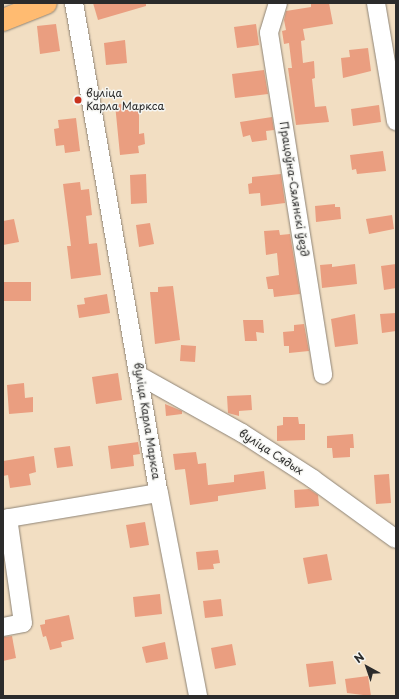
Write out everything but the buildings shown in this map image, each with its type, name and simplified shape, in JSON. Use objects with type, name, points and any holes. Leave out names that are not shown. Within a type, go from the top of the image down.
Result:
[{"type":"main road","points":[[3,20],[46,3]]},
{"type":"street","name":"вуліца Карла Маркса","points":[[74,3],[140,376],[158,493],[198,696]]},
{"type":"street","name":"Працоўна-Сялянскі ўезд","points":[[278,3],[269,33],[323,375]]},
{"type":"street","points":[[376,3],[396,121]]},
{"type":"street","name":"вуліца Сядых","points":[[140,376],[242,433],[314,479],[396,539]]},
{"type":"street","points":[[3,627],[23,623],[5,519],[158,493]]},
{"type":"place","name":"вуліца Карла Маркса","points":[[78,100]]}]
